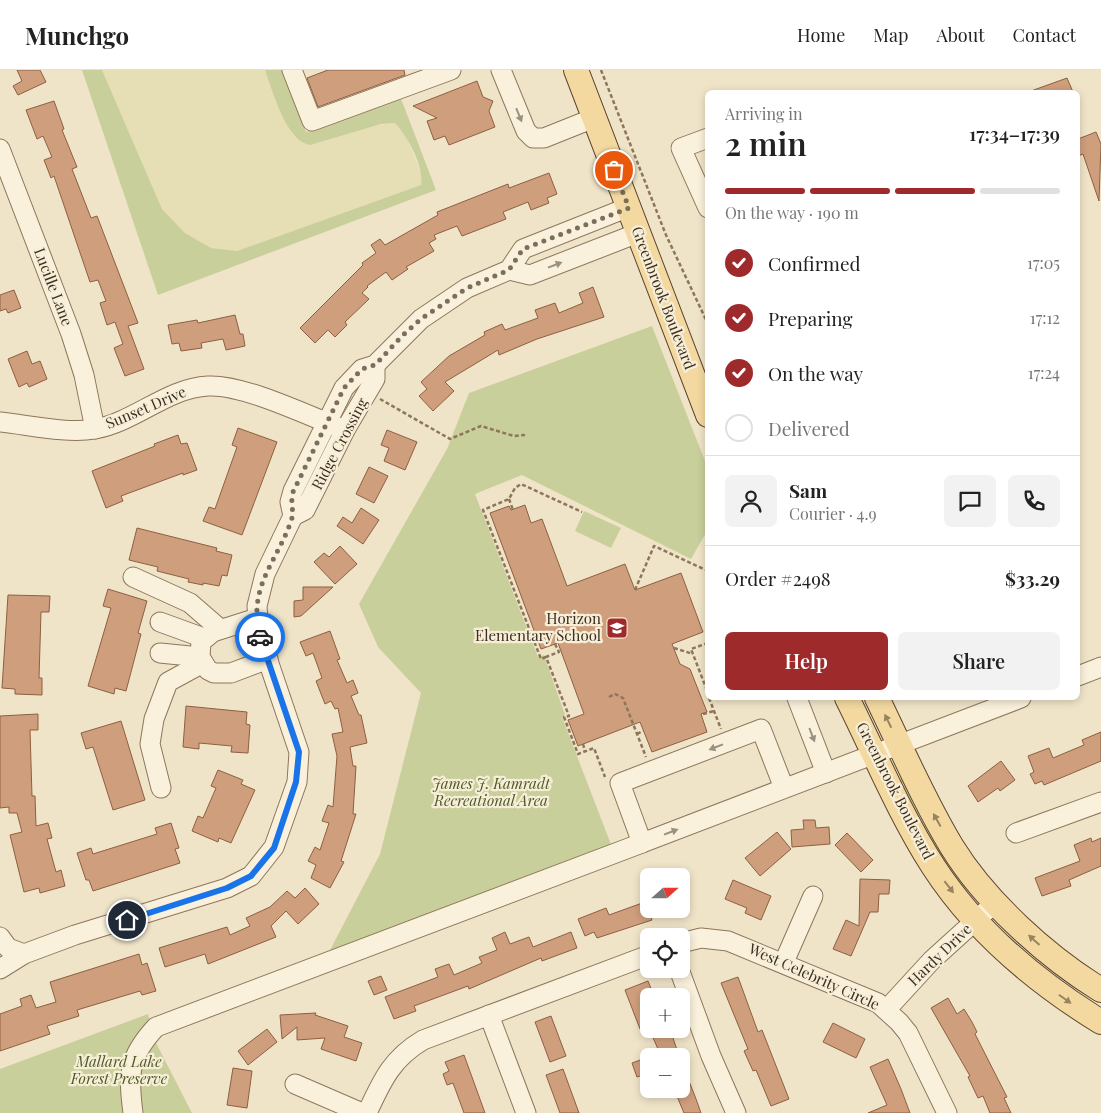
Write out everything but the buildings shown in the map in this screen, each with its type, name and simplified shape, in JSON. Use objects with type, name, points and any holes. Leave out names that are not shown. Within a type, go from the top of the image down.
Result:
[{"type":"main road","name":"Greenbrook Boulevard","points":[[576,70],[705,406]]},
{"type":"main road","name":"Greenbrook Boulevard","points":[[848,700],[873,754],[914,834],[934,868],[976,920],[1022,966],[1101,1022]]},
{"type":"main road","name":"Greenbrook Boulevard","points":[[878,700],[924,797],[953,849],[996,902],[1052,956],[1101,990]]},
{"type":"street","points":[[292,70],[312,121],[451,70]]},
{"type":"street","points":[[502,70],[526,131],[533,138],[544,138],[594,118]]},
{"type":"street","points":[[705,139],[681,148],[705,201]]},
{"type":"street","name":"Lucille Lane","points":[[0,149],[71,334],[84,375],[95,429]]},
{"type":"street","points":[[509,270],[523,249],[629,208]]},
{"type":"street","name":"Ridge Crossing","points":[[0,969],[24,954],[75,935],[227,888],[251,876],[259,868],[279,837],[292,798],[299,766],[299,752],[259,634],[257,618],[259,590],[293,516],[290,502],[293,492],[344,388],[362,369],[375,365],[402,336],[435,308],[467,288],[509,270],[530,274],[638,233]]},
{"type":"street","name":"Ridge Crossing","points":[[293,516],[305,510],[346,430],[375,379],[375,365]]},
{"type":"street","name":"Sunset Drive","points":[[0,422],[72,429],[95,429],[187,390],[209,386],[243,391],[346,430]]},
{"type":"street","points":[[133,577],[190,603],[220,629]]},
{"type":"street","points":[[161,788],[150,744],[154,720],[168,682],[202,653],[220,629],[257,618]]},
{"type":"street","points":[[160,622],[202,653],[208,670],[222,674],[268,659]]},
{"type":"street","points":[[160,653],[202,653]]},
{"type":"street","points":[[1080,675],[1101,667]]},
{"type":"street","points":[[798,700],[826,773]]},
{"type":"street","points":[[133,1113],[129,1080],[134,1057],[156,1027],[1016,700]]},
{"type":"street","points":[[642,843],[620,783],[761,730],[784,788]]},
{"type":"street","points":[[1016,833],[1101,802]]},
{"type":"street","points":[[784,962],[813,896]]},
{"type":"street","name":"Hardy Drive","points":[[886,1009],[932,960],[996,902]]},
{"type":"street","points":[[0,937],[8,948],[24,954]]},
{"type":"street","name":"West Celebrity Circle","points":[[690,941],[701,938],[728,941],[784,962],[869,998],[886,1009],[908,1034],[947,1113]]},
{"type":"street","points":[[367,1113],[386,1074],[398,1057],[409,1048],[489,1014],[640,958]]},
{"type":"street","points":[[682,978],[711,1056],[736,1113]]},
{"type":"street","points":[[489,1014],[526,1113]]},
{"type":"street","points":[[295,1084],[362,1113]]},
{"type":"path","points":[[601,70],[666,235],[705,318]]},
{"type":"path","points":[[378,398],[450,438],[481,426],[514,436],[525,435]]},
{"type":"path","points":[[556,644],[559,652],[540,659],[484,510],[509,499],[518,486],[524,484],[582,512]]},
{"type":"path","points":[[509,499],[513,510]]},
{"type":"path","points":[[635,590],[654,546],[705,570]]},
{"type":"path","points":[[705,644],[691,649],[705,685]]},
{"type":"path","points":[[674,648],[693,654]]},
{"type":"path","points":[[546,657],[569,716],[564,718],[578,754],[594,748],[605,778]]},
{"type":"path","points":[[609,697],[615,694],[623,698],[648,762]]},
{"type":"path","points":[[710,700],[723,735]]},
{"type":"path","points":[[703,714],[714,711]]},
{"type":"path","points":[[636,734],[643,731]]},
{"type":"path","points":[[582,744],[585,751]]},
{"type":"shaded area","points":[[102,70],[265,70],[278,107],[294,136],[395,123],[405,134],[422,176],[421,185],[237,251],[211,248],[185,233],[162,209]]},
{"type":"green space","points":[[82,70],[102,70],[162,209],[185,233],[211,248],[237,251],[421,185],[418,161],[405,136],[395,123],[381,124],[310,145],[302,142],[287,125],[276,102],[265,70],[283,70],[306,132],[400,96],[436,190],[158,295]]},
{"type":"green space","name":"James J. Kamradt Recreational Area","points":[[652,326],[705,461],[705,534],[691,559],[522,475],[475,494],[538,657],[544,655],[565,715],[562,717],[612,847],[327,956],[380,854],[421,693],[378,647],[359,604],[447,449],[469,393]]},
{"type":"green space","points":[[584,511],[621,528],[611,548],[575,531]]},
{"type":"green space","points":[[905,777],[970,885],[963,891],[951,876],[897,780]]},
{"type":"green space","name":"Mallard Lake Forest Preserve","points":[[148,1014],[155,1041],[192,1113],[0,1113],[0,1069]]},
{"type":"way so far","points":[[260,637],[256,606],[259,590],[293,516],[290,502],[293,492],[311,451],[344,388],[362,369],[375,365],[402,336],[435,308],[467,288],[509,270],[523,249],[629,208],[614,170]]},
{"type":"place","name":"Horizon Elementary School","points":[[617,628]]},
{"type":"route","points":[[127,920],[227,888],[251,876],[274,848],[292,798],[299,766],[299,752],[260,637]]}]
